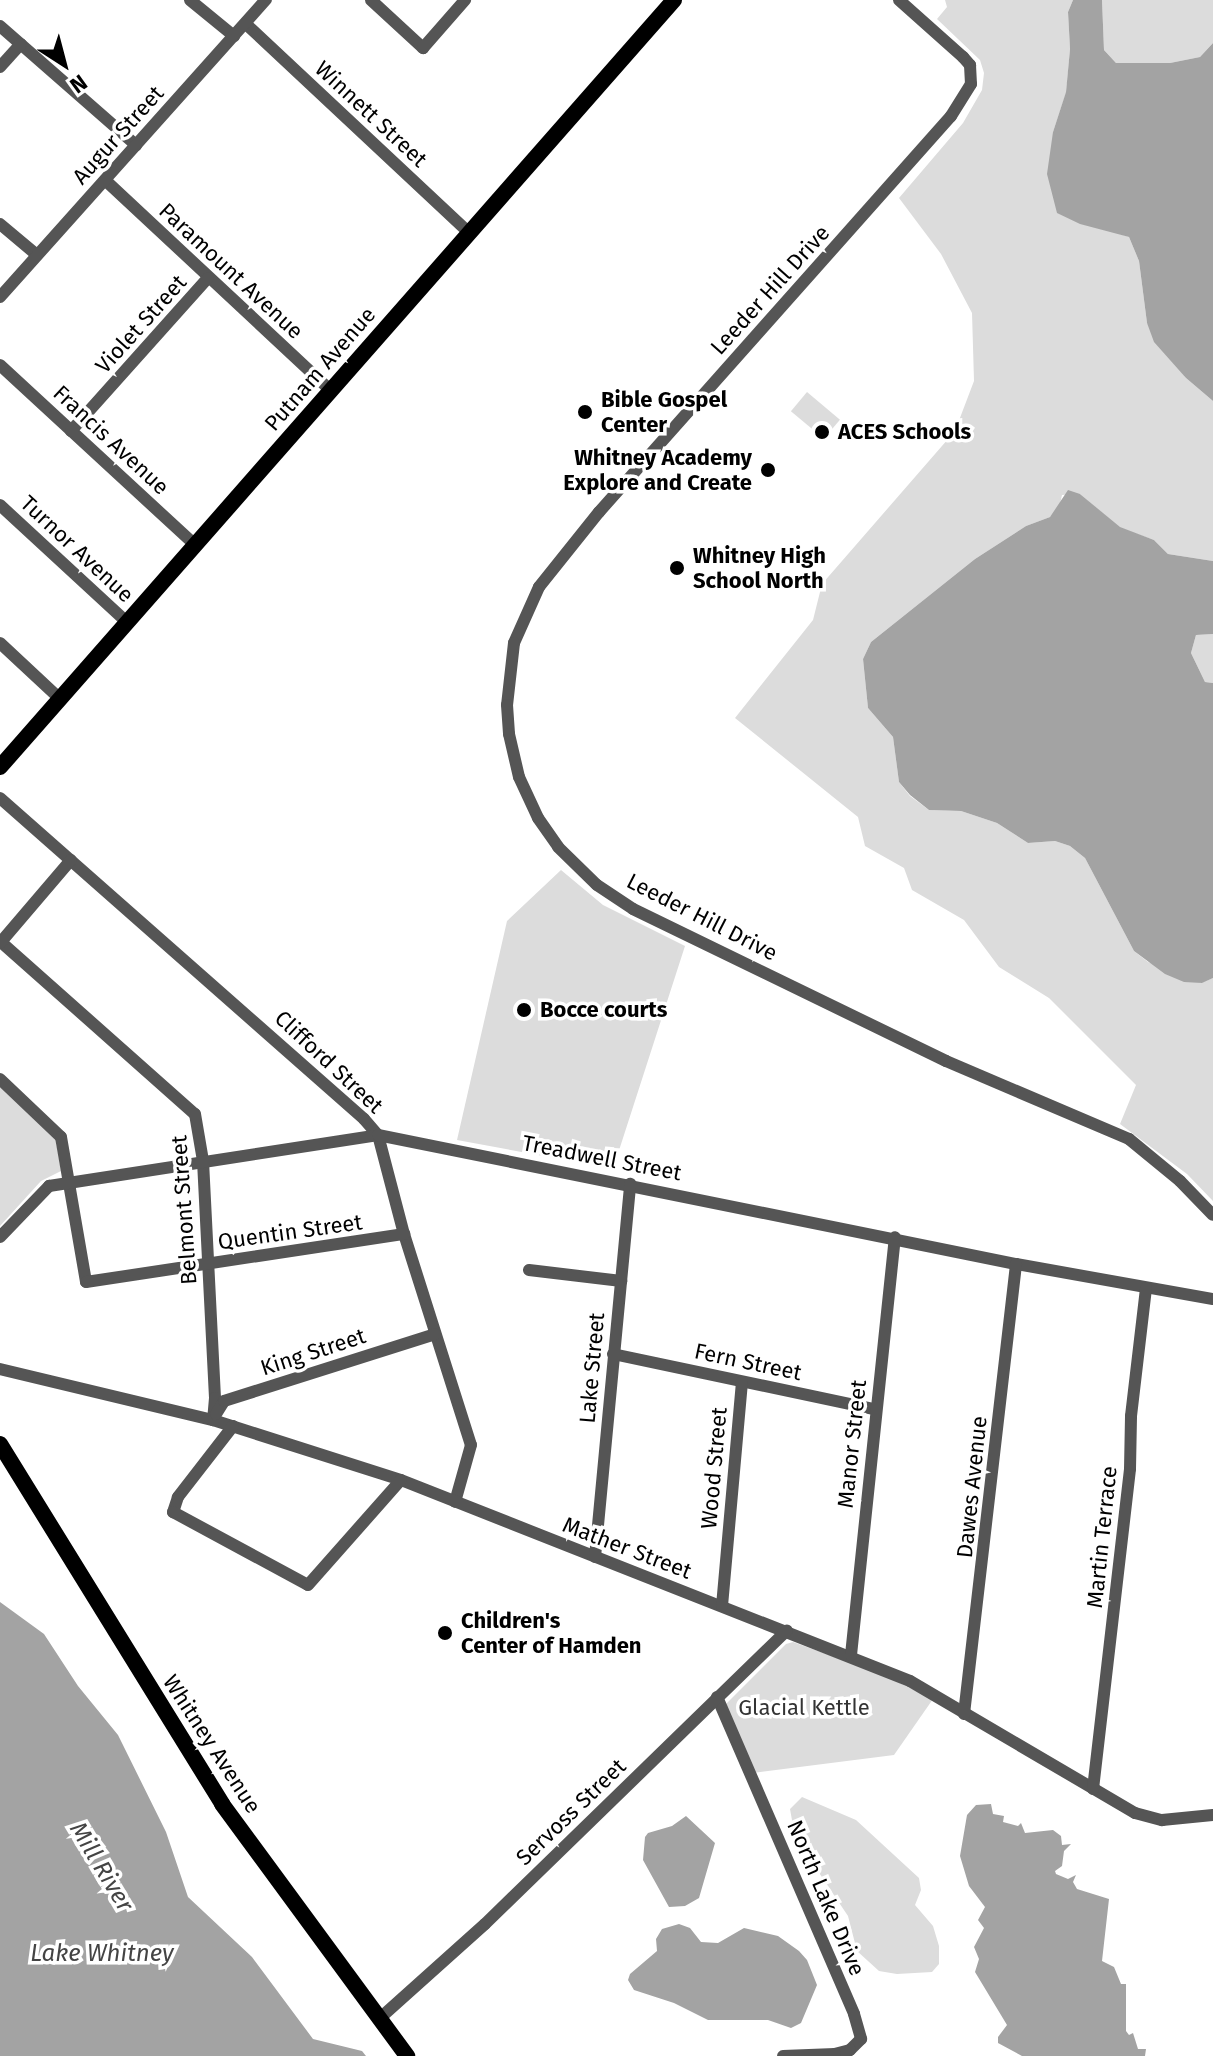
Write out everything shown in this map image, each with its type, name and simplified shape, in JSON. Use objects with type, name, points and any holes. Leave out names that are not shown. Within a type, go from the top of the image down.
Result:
[{"type":"main road","name":"Putnam Avenue","points":[[0,767],[674,0]]},
{"type":"main road","name":"Whitney Avenue","points":[[0,1444],[222,1804],[407,2056]]},
{"type":"street","points":[[190,0],[234,36]]},
{"type":"street","name":"Augur Street","points":[[0,297],[266,0]]},
{"type":"street","points":[[371,0],[423,48],[465,0]]},
{"type":"street","name":"Leeder Hill Drive","points":[[899,0],[970,65],[971,84],[951,116],[599,512],[539,587],[514,643],[509,690],[509,734],[519,777],[538,818],[558,847],[597,885],[633,909],[946,1061],[1129,1139],[1180,1181],[1213,1215]]},
{"type":"street","name":"Winnett Street","points":[[246,24],[469,233]]},
{"type":"street","points":[[0,26],[136,145]]},
{"type":"street","points":[[0,67],[21,44]]},
{"type":"street","name":"Paramount Avenue","points":[[105,180],[330,390]]},
{"type":"street","points":[[0,224],[37,255]]},
{"type":"street","name":"Violet Street","points":[[71,431],[208,278]]},
{"type":"street","name":"Francis Avenue","points":[[0,365],[195,545]]},
{"type":"street","name":"Turnor Avenue","points":[[0,505],[127,622]]},
{"type":"street","points":[[0,643],[60,699]]},
{"type":"street","name":"Clifford Street","points":[[0,798],[364,1119],[378,1135],[404,1234],[471,1445],[455,1502]]},
{"type":"street","points":[[1,942],[71,860]]},
{"type":"street","name":"Belmont Street","points":[[1,942],[191,1108],[199,1123],[209,1264],[213,1420]]},
{"type":"street","points":[[0,1079],[61,1137],[69,1182]]},
{"type":"street","name":"Treadwell Street","points":[[0,1237],[49,1186],[378,1135],[895,1237],[1016,1264],[1213,1299]]},
{"type":"street","name":"Quentin Street","points":[[69,1182],[86,1282],[404,1234]]},
{"type":"street","name":"Lake Street","points":[[595,1557],[630,1184]]},
{"type":"street","name":"Manor Street","points":[[851,1655],[895,1237]]},
{"type":"street","name":"Dawes Avenue","points":[[964,1714],[1016,1264]]},
{"type":"street","points":[[529,1270],[621,1281]]},
{"type":"street","name":"Martin Terrace","points":[[1093,1789],[1130,1469],[1131,1416],[1146,1288]]},
{"type":"street","name":"King Street","points":[[213,1420],[224,1401],[435,1334]]},
{"type":"street","name":"Fern Street","points":[[613,1354],[875,1409]]},
{"type":"street","name":"Mather Street","points":[[0,1369],[213,1420],[401,1480],[851,1655],[910,1681],[1093,1789],[1147,1817],[1175,1820],[1213,1815]]},
{"type":"street","name":"Wood Street","points":[[722,1606],[742,1382]]},
{"type":"street","points":[[233,1426],[178,1497],[173,1512],[308,1585],[401,1480]]},
{"type":"street","name":"Servoss Street","points":[[379,2019],[485,1924],[787,1630]]},
{"type":"street","name":"North Lake Drive","points":[[717,1697],[854,2014],[861,2039],[850,2050],[835,2054],[783,2056]]},
{"type":"green space","points":[[945,0],[1073,0],[1068,12],[1070,49],[1066,93],[1053,132],[1105,229],[1129,237],[1139,261],[1147,323],[1186,378],[1213,401],[1213,561],[1168,554],[1154,540],[1120,528],[1080,494],[1062,495],[1059,509],[1050,517],[1026,526],[975,559],[871,642],[863,659],[868,708],[893,737],[899,782],[910,796],[929,810],[961,811],[997,823],[1028,843],[1055,841],[1070,846],[1085,858],[1134,951],[1148,962],[1201,983],[1213,978],[1213,1201],[1187,1174],[1120,1124],[1136,1085],[1049,998],[999,967],[964,920],[912,890],[904,868],[865,846],[858,817],[735,718],[813,620],[822,584],[955,431],[974,381],[972,313],[941,254],[899,198],[963,123],[982,90],[984,73],[980,60],[937,19],[947,7]]},
{"type":"green space","points":[[1102,0],[1213,0],[1213,43],[1200,57],[1170,63],[1116,63],[1104,50]]},
{"type":"green space","points":[[807,392],[840,420],[824,439],[791,411]]},
{"type":"green space","points":[[1213,634],[1213,683],[1205,682],[1191,653],[1196,635]]},
{"type":"green space","points":[[561,870],[603,905],[685,946],[613,1169],[457,1140],[507,921]]},
{"type":"green space","points":[[0,1086],[55,1136],[61,1171],[41,1181],[0,1226]]},
{"type":"green space","name":"Glacial Kettle","points":[[793,1642],[879,1673],[933,1699],[894,1755],[753,1773],[726,1704],[786,1644]]},
{"type":"green space","points":[[802,1797],[856,1820],[919,1878],[921,1890],[915,1905],[933,1926],[939,1946],[939,1964],[932,1972],[897,1974],[879,1971],[857,1951],[848,1916],[795,1837],[790,1809]]},
{"type":"water","points":[[1073,0],[1102,0],[1104,50],[1116,63],[1170,63],[1200,57],[1213,43],[1213,401],[1186,378],[1154,342],[1147,323],[1139,261],[1129,237],[1080,224],[1057,213],[1047,174],[1053,132],[1066,92],[1070,49],[1068,12]]},
{"type":"water","points":[[1068,490],[1080,494],[1120,527],[1154,540],[1168,554],[1213,561],[1213,634],[1196,635],[1191,653],[1205,682],[1213,683],[1213,978],[1202,983],[1184,982],[1165,974],[1134,951],[1085,858],[1070,846],[1055,841],[1028,843],[997,823],[961,811],[929,810],[910,795],[899,782],[893,737],[868,708],[863,659],[871,642],[975,559],[1026,526],[1050,517]]},
{"type":"water","name":"Lake Whitney","points":[[0,1602],[44,1634],[78,1686],[118,1735],[166,1832],[188,1897],[252,1957],[313,2039],[362,2051],[366,2056],[0,2056]]},
{"type":"water","points":[[991,1804],[993,1814],[1004,1816],[1003,1822],[1018,1826],[1021,1823],[1025,1833],[1053,1830],[1061,1836],[1062,1845],[1071,1844],[1064,1851],[1062,1866],[1055,1871],[1056,1874],[1068,1879],[1076,1875],[1073,1882],[1077,1889],[1109,1899],[1102,1961],[1114,1967],[1121,1984],[1126,1984],[1126,2031],[1129,2035],[1133,2033],[1138,2049],[1146,2049],[1145,2056],[1022,2056],[998,2043],[998,2037],[1007,2025],[975,1972],[979,1959],[974,1947],[984,1928],[978,1920],[985,1907],[969,1886],[960,1856],[967,1815],[976,1805]]},
{"type":"water","points":[[686,1816],[715,1843],[699,1898],[685,1906],[669,1907],[643,1860],[645,1837],[648,1833],[672,1826]]},
{"type":"water","points":[[679,1924],[690,1928],[701,1942],[718,1943],[744,1928],[778,1936],[799,1951],[807,1960],[817,1985],[801,2023],[791,2028],[768,2020],[708,2020],[674,2003],[634,1990],[628,1980],[630,1974],[657,1951],[656,1939],[662,1929]]},
{"type":"place","name":"Bible Gospel Center","points":[[585,412]]},
{"type":"place","name":"ACES Schools","points":[[822,432]]},
{"type":"place","name":"Whitney Academy Explore and Create","points":[[768,470]]},
{"type":"place","name":"Whitney High School North","points":[[677,568]]},
{"type":"place","name":"Bocce courts","points":[[524,1010]]},
{"type":"place","name":"Children's Center of Hamden","points":[[445,1633]]},
{"type":"water label","name":"Mill River","points":[[101,1867]]}]
